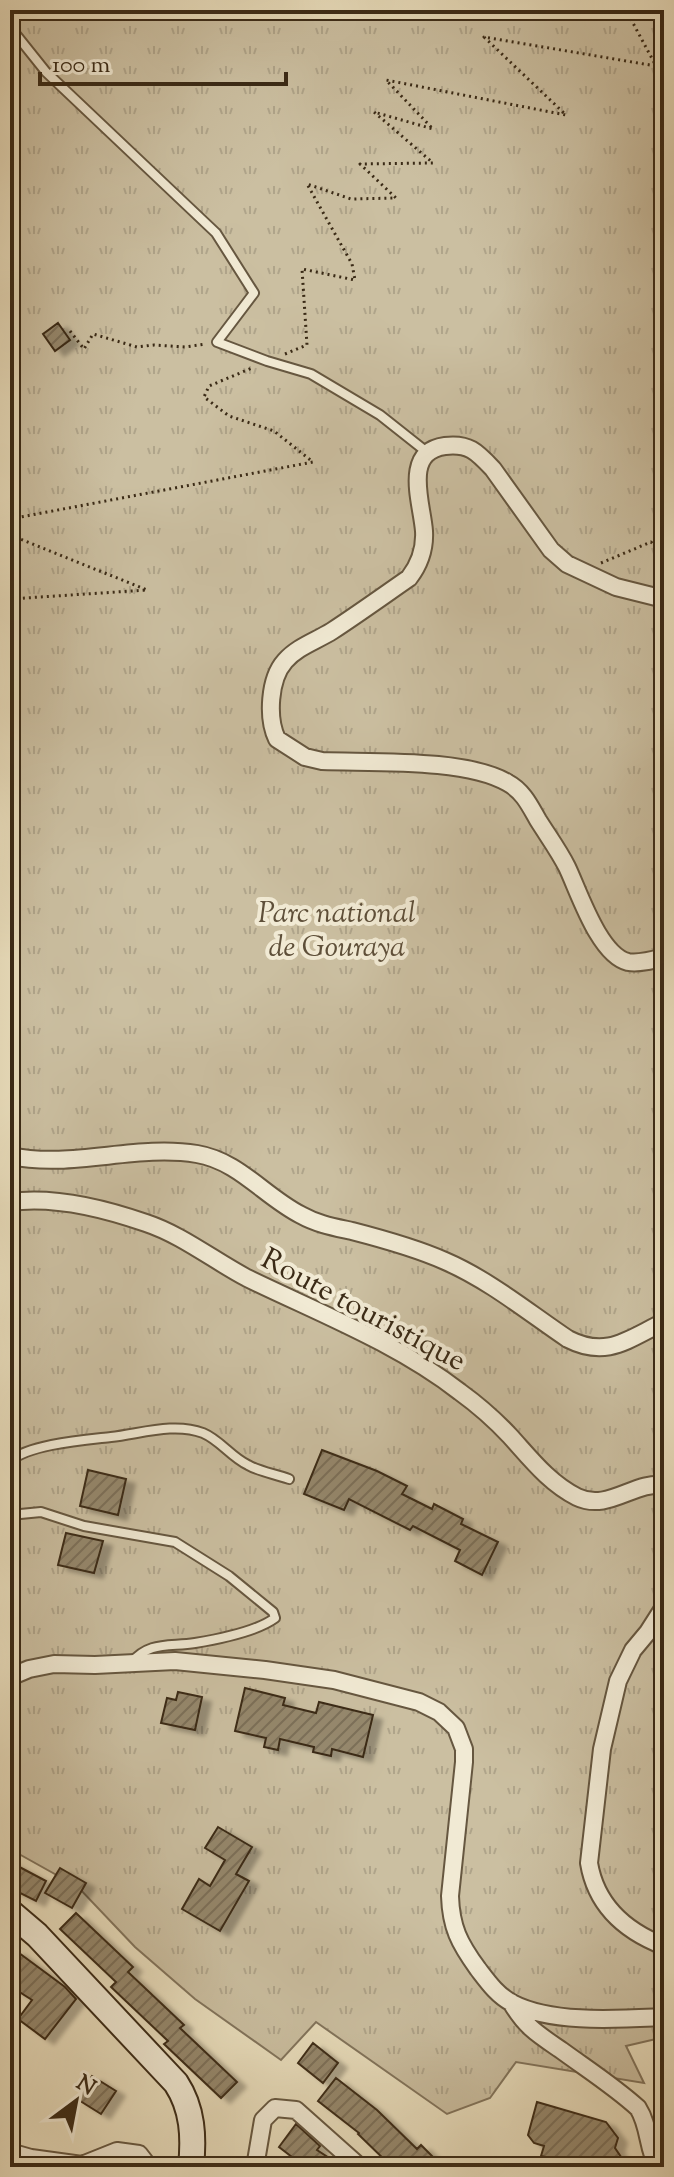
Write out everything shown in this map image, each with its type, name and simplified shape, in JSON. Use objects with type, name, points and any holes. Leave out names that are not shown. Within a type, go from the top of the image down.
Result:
[{"type":"main road","points":[[10,1912],[37,1935],[176,2083],[184,2096],[193,2126],[191,2167]]},
{"type":"street","points":[[664,599],[616,587],[567,564],[551,550],[493,469],[471,449],[460,444],[437,447],[428,453],[418,468],[424,534],[420,561],[409,578],[283,663],[276,677],[271,718],[277,739],[305,757],[322,761],[440,765],[483,773],[509,783],[523,795],[565,864],[601,939],[610,951],[631,963],[664,957]]},
{"type":"street","name":"Route touristique","points":[[10,1156],[61,1160],[170,1151],[201,1155],[242,1173],[303,1217],[445,1260],[583,1347],[606,1348],[664,1322]]},
{"type":"street","name":"Route touristique","points":[[10,1202],[44,1201],[115,1212],[151,1224],[185,1241],[246,1277],[378,1342],[451,1385],[508,1433],[546,1475],[577,1497],[611,1500],[649,1486],[664,1485]]},
{"type":"street","points":[[664,1607],[633,1650],[618,1681],[602,1749],[589,1863],[599,1895],[613,1914],[664,1946]]},
{"type":"street","points":[[10,1677],[54,1664],[175,1661],[334,1680],[419,1702],[439,1712],[456,1728],[464,1749],[450,1896],[453,1927],[465,1951],[493,1989],[511,2002],[550,2015],[616,2019],[664,2017]]},
{"type":"street","points":[[511,2002],[526,2025],[538,2036],[638,2108],[646,2119],[652,2157],[658,2167]]},
{"type":"street","points":[[259,2166],[263,2120],[275,2108],[296,2110],[360,2167]]},
{"type":"street","points":[[10,2152],[82,2165],[117,2151],[139,2154],[149,2167]]},
{"type":"lane","points":[[10,27],[46,72],[216,233],[254,293],[217,342],[311,374],[380,415],[428,453]]},
{"type":"lane","points":[[10,1461],[35,1450],[75,1440],[115,1437],[138,1431],[182,1429],[201,1433],[249,1466],[289,1479]]},
{"type":"lane","points":[[10,1515],[41,1512],[84,1526],[175,1542],[229,1576],[273,1612],[275,1618],[263,1627],[197,1642],[151,1648],[140,1652],[131,1663]]},
{"type":"path","points":[[626,10],[656,66]]},
{"type":"path","points":[[10,519],[313,462],[274,431],[229,416],[204,397],[209,386],[307,345],[302,269],[355,280],[352,264],[307,184],[351,199],[396,198],[360,164],[433,163],[374,112],[433,129],[386,80],[566,115],[484,37],[664,68]]},
{"type":"path","points":[[70,331],[84,349],[93,334],[137,347],[185,347],[217,342]]},
{"type":"path","points":[[10,535],[147,590],[10,599]]},
{"type":"path","points":[[591,577],[591,567],[651,542],[664,556]]},
{"type":"green space","name":"Parc national de Gouraya","points":[[10,10],[664,10],[664,2039],[626,2046],[644,2083],[516,2062],[490,2098],[447,2114],[316,2022],[281,2060],[195,1999],[135,1947],[78,1887],[10,1849]]},
{"type":"building","points":[[58,323],[70,340],[55,351],[43,334]]},
{"type":"building","points":[[322,1450],[407,1486],[402,1494],[432,1509],[434,1504],[463,1519],[461,1524],[498,1542],[482,1575],[455,1561],[460,1550],[413,1526],[410,1530],[349,1499],[344,1510],[304,1494]]},
{"type":"building","points":[[88,1470],[126,1479],[118,1515],[80,1506]]},
{"type":"building","points":[[66,1533],[103,1541],[94,1573],[58,1565]]},
{"type":"building","points":[[245,1688],[285,1698],[283,1705],[316,1713],[319,1702],[373,1715],[363,1757],[332,1749],[331,1756],[313,1752],[314,1747],[280,1739],[278,1750],[264,1747],[266,1738],[235,1731]]},
{"type":"building","points":[[178,1692],[202,1697],[195,1730],[161,1723],[167,1698],[176,1700]]},
{"type":"building","points":[[218,1827],[252,1847],[236,1874],[249,1881],[220,1931],[182,1909],[199,1879],[210,1886],[225,1860],[205,1848]]},
{"type":"building","points":[[10,1862],[46,1881],[36,1901],[10,1888]]},
{"type":"building","points":[[60,1868],[86,1883],[72,1908],[45,1893]]},
{"type":"building","points":[[76,1913],[133,1967],[128,1972],[184,2025],[180,2028],[237,2082],[221,2098],[164,2044],[168,2041],[111,1987],[116,1982],[60,1929]]},
{"type":"building","points":[[15,1950],[65,1987],[76,1999],[45,2039],[18,2019],[32,2000],[10,1986],[10,1958]]},
{"type":"building","points":[[313,2043],[338,2063],[323,2083],[298,2063]]},
{"type":"building","points":[[92,2076],[116,2091],[101,2114],[77,2099]]},
{"type":"building","points":[[336,2078],[377,2110],[417,2149],[421,2145],[443,2167],[392,2167],[359,2133],[318,2101]]},
{"type":"building","points":[[537,2102],[606,2122],[618,2138],[615,2148],[628,2167],[569,2167],[561,2165],[558,2160],[541,2156],[544,2146],[534,2143],[528,2135]]},
{"type":"building","points":[[296,2124],[320,2146],[317,2150],[343,2167],[305,2167],[279,2147]]}]
